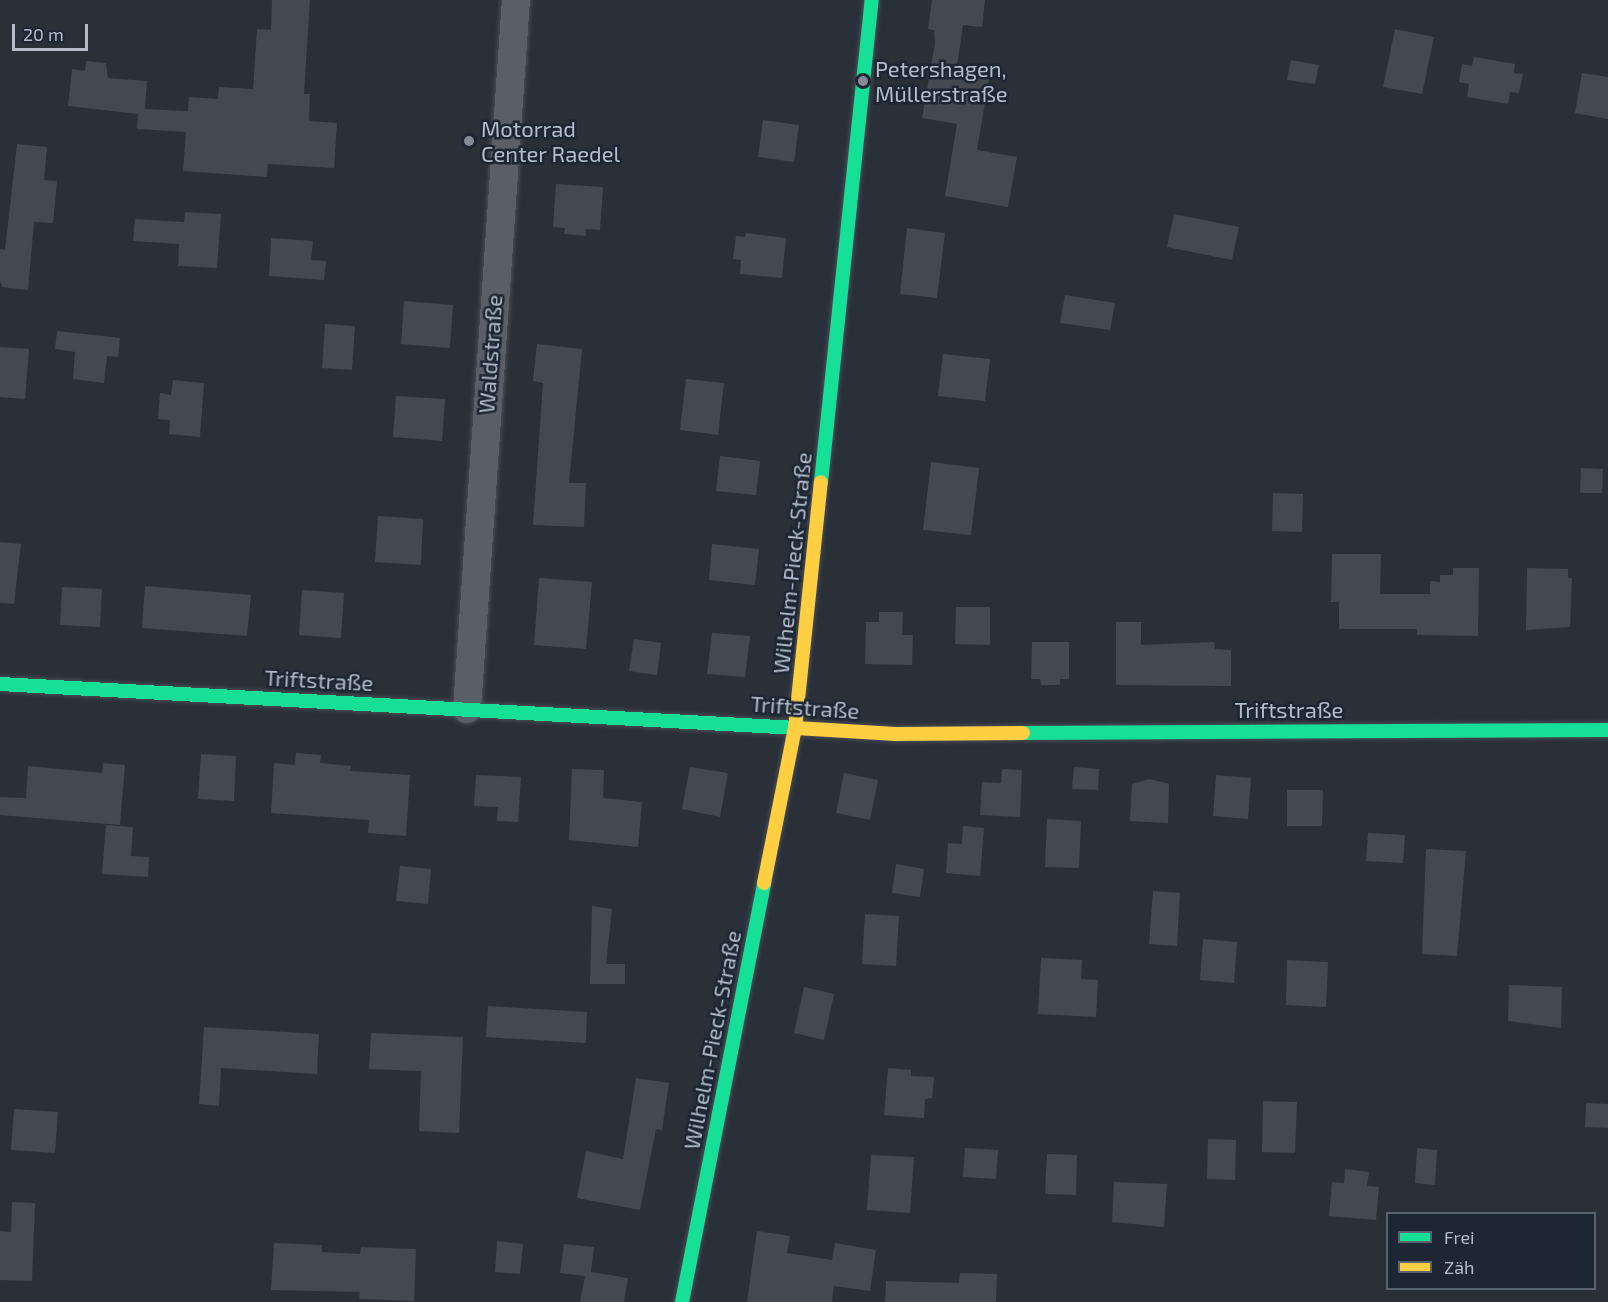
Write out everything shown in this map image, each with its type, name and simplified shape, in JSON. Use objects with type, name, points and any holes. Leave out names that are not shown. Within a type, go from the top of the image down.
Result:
[{"type":"street","name":"Waldstraße","points":[[467,709],[516,0]]},
{"type":"street","name":"Wilhelm-Pieck-Straße","points":[[682,1302],[795,728],[872,0]]},
{"type":"street","name":"Triftstraße","points":[[0,684],[896,734],[1608,730]]},
{"type":"building","points":[[272,0],[310,0],[304,94],[310,94],[309,121],[337,123],[334,168],[268,164],[267,177],[183,171],[186,132],[137,129],[138,114],[68,106],[72,69],[85,71],[86,61],[106,63],[108,78],[147,81],[145,109],[188,111],[189,97],[218,99],[219,87],[253,89],[257,29],[271,30]]},
{"type":"building","points":[[932,0],[985,0],[982,27],[963,25],[956,73],[989,79],[977,150],[1017,157],[1008,207],[945,196],[957,124],[922,118],[935,43],[934,30],[928,29]]},
{"type":"building","points":[[1395,29],[1434,37],[1422,94],[1383,87]]},
{"type":"building","points":[[1474,57],[1515,64],[1514,73],[1523,74],[1519,93],[1510,92],[1508,104],[1467,97],[1469,84],[1459,82],[1462,64],[1472,66]]},
{"type":"building","points":[[1291,60],[1319,65],[1315,84],[1287,80]]},
{"type":"building","points":[[1582,73],[1608,77],[1608,119],[1575,113]]},
{"type":"building","points":[[763,120],[799,125],[794,162],[758,157]]},
{"type":"building","points":[[17,144],[47,147],[44,180],[57,181],[53,223],[34,222],[28,290],[2,287],[0,280],[0,249],[5,250]]},
{"type":"building","points":[[556,184],[603,187],[600,230],[586,229],[586,236],[564,234],[565,228],[553,227]]},
{"type":"building","points":[[185,212],[221,214],[217,268],[178,266],[179,244],[133,241],[135,219],[184,222]]},
{"type":"building","points":[[1174,214],[1239,227],[1232,260],[1167,247]]},
{"type":"building","points":[[907,228],[945,233],[937,298],[900,294]]},
{"type":"building","points":[[746,233],[786,238],[782,278],[740,274],[741,260],[733,259],[736,236],[745,237]]},
{"type":"building","points":[[271,238],[313,241],[311,260],[326,261],[324,280],[269,276]]},
{"type":"building","points":[[1065,295],[1115,303],[1110,330],[1060,323]]},
{"type":"building","points":[[404,301],[453,305],[450,348],[401,344]]},
{"type":"building","points":[[325,324],[355,326],[352,370],[322,368]]},
{"type":"building","points":[[57,331],[120,338],[118,357],[107,356],[104,383],[73,379],[75,352],[55,349]]},
{"type":"building","points":[[537,344],[582,349],[569,483],[586,483],[584,527],[533,525],[543,383],[533,381]]},
{"type":"building","points":[[0,347],[29,349],[25,399],[0,397]]},
{"type":"building","points":[[943,354],[990,359],[985,401],[938,396]]},
{"type":"building","points":[[686,379],[724,383],[718,435],[680,430]]},
{"type":"building","points":[[173,380],[204,383],[200,437],[169,434],[170,420],[158,419],[160,393],[171,395]]},
{"type":"building","points":[[396,396],[445,399],[442,441],[393,437]]},
{"type":"building","points":[[720,456],[760,461],[756,495],[716,491]]},
{"type":"building","points":[[931,462],[979,468],[971,535],[923,530]]},
{"type":"building","points":[[1581,468],[1603,469],[1602,493],[1580,493]]},
{"type":"building","points":[[1273,493],[1303,494],[1302,532],[1272,531]]},
{"type":"building","points":[[378,516],[423,519],[421,565],[375,562]]},
{"type":"building","points":[[0,542],[21,544],[14,604],[0,603]]},
{"type":"building","points":[[712,544],[759,549],[755,585],[709,580]]},
{"type":"building","points":[[1332,554],[1381,554],[1380,594],[1430,594],[1430,581],[1440,582],[1440,575],[1453,575],[1453,568],[1479,568],[1478,636],[1417,635],[1417,629],[1339,629],[1339,602],[1331,602]]},
{"type":"building","points":[[1527,568],[1568,569],[1568,578],[1572,578],[1570,627],[1526,630]]},
{"type":"building","points":[[539,578],[592,582],[586,649],[534,645]]},
{"type":"building","points":[[145,586],[251,595],[247,636],[142,628]]},
{"type":"building","points":[[62,587],[102,589],[100,627],[60,625]]},
{"type":"building","points":[[302,590],[344,593],[341,638],[299,635]]},
{"type":"building","points":[[956,607],[990,607],[990,645],[955,644]]},
{"type":"building","points":[[879,612],[903,612],[902,635],[913,635],[912,665],[865,664],[866,622],[879,622]]},
{"type":"building","points":[[1116,622],[1141,622],[1141,645],[1214,642],[1215,649],[1231,650],[1231,686],[1116,685]]},
{"type":"building","points":[[712,633],[750,636],[745,677],[707,674]]},
{"type":"building","points":[[634,639],[661,643],[657,675],[629,671]]},
{"type":"building","points":[[1032,642],[1069,642],[1069,679],[1060,679],[1060,685],[1041,685],[1040,679],[1031,679]]},
{"type":"building","points":[[296,753],[321,755],[320,763],[351,766],[350,771],[410,775],[406,836],[368,833],[369,820],[271,813],[274,763],[295,765]]},
{"type":"building","points":[[201,754],[236,756],[234,801],[198,799]]},
{"type":"building","points":[[103,763],[125,765],[120,825],[0,815],[0,797],[26,798],[28,766],[102,773]]},
{"type":"building","points":[[690,767],[728,773],[720,817],[682,809]]},
{"type":"building","points":[[1074,767],[1099,769],[1098,790],[1072,789]]},
{"type":"building","points":[[572,769],[604,770],[603,798],[642,802],[638,847],[569,840]]},
{"type":"building","points":[[1002,769],[1022,770],[1020,817],[980,815],[982,782],[1001,783]]},
{"type":"building","points":[[844,773],[878,780],[870,820],[836,813]]},
{"type":"building","points":[[476,775],[521,777],[518,822],[497,821],[498,807],[474,806]]},
{"type":"building","points":[[1216,775],[1251,778],[1248,819],[1213,816]]},
{"type":"building","points":[[1150,779],[1169,784],[1168,823],[1130,821],[1132,784]]},
{"type":"building","points":[[1287,790],[1323,790],[1322,826],[1287,826]]},
{"type":"building","points":[[1047,819],[1081,821],[1079,868],[1045,867]]},
{"type":"building","points":[[106,825],[133,827],[131,856],[149,857],[148,877],[102,874]]},
{"type":"building","points":[[963,826],[984,828],[980,876],[946,873],[948,843],[962,844]]},
{"type":"building","points":[[1368,833],[1405,835],[1403,863],[1366,861]]},
{"type":"building","points":[[1426,849],[1466,851],[1457,956],[1422,954]]},
{"type":"building","points":[[896,864],[924,869],[920,897],[892,893]]},
{"type":"building","points":[[400,866],[431,869],[428,904],[396,901]]},
{"type":"building","points":[[1153,891],[1180,893],[1177,946],[1149,944]]},
{"type":"building","points":[[592,906],[612,909],[606,964],[625,964],[625,984],[590,984]]},
{"type":"building","points":[[865,914],[899,916],[896,966],[862,964]]},
{"type":"building","points":[[1203,939],[1237,942],[1234,983],[1200,980]]},
{"type":"building","points":[[1041,958],[1082,960],[1081,979],[1098,980],[1096,1017],[1038,1014]]},
{"type":"building","points":[[1287,960],[1328,962],[1326,1007],[1286,1005]]},
{"type":"building","points":[[1509,985],[1562,987],[1561,1028],[1508,1021]]},
{"type":"building","points":[[804,987],[834,994],[824,1040],[794,1033]]},
{"type":"building","points":[[488,1006],[587,1012],[586,1043],[486,1037]]},
{"type":"building","points":[[204,1027],[319,1034],[317,1074],[221,1068],[219,1106],[199,1104]]},
{"type":"building","points":[[371,1033],[463,1037],[459,1133],[419,1131],[421,1071],[369,1069]]},
{"type":"building","points":[[888,1068],[911,1070],[911,1076],[934,1077],[932,1098],[925,1099],[924,1118],[884,1115]]},
{"type":"building","points":[[636,1078],[669,1083],[662,1130],[656,1129],[640,1210],[577,1198],[586,1151],[623,1159]]},
{"type":"building","points":[[1263,1101],[1297,1102],[1295,1153],[1262,1152]]},
{"type":"building","points":[[1586,1103],[1608,1104],[1608,1128],[1585,1127]]},
{"type":"building","points":[[14,1109],[58,1112],[55,1153],[11,1150]]},
{"type":"building","points":[[1208,1139],[1236,1140],[1235,1180],[1207,1179]]},
{"type":"building","points":[[965,1148],[998,1150],[996,1179],[963,1177]]},
{"type":"building","points":[[1417,1148],[1437,1150],[1435,1185],[1415,1183]]},
{"type":"building","points":[[1047,1154],[1077,1155],[1076,1195],[1045,1194]]},
{"type":"building","points":[[871,1155],[914,1157],[910,1213],[867,1210]]},
{"type":"building","points":[[1345,1169],[1369,1172],[1367,1186],[1379,1187],[1376,1220],[1329,1216],[1332,1182],[1344,1183]]},
{"type":"building","points":[[1114,1182],[1167,1184],[1164,1227],[1112,1222]]},
{"type":"building","points":[[12,1202],[35,1203],[32,1281],[0,1280],[0,1231],[11,1232]]},
{"type":"building","points":[[757,1231],[790,1236],[787,1253],[832,1260],[835,1243],[876,1250],[870,1291],[834,1286],[832,1302],[747,1302]]},
{"type":"building","points":[[497,1241],[523,1244],[520,1274],[495,1272]]},
{"type":"building","points":[[274,1243],[322,1245],[322,1252],[360,1254],[361,1247],[416,1249],[414,1301],[359,1299],[360,1292],[271,1290]]},
{"type":"building","points":[[564,1244],[594,1247],[591,1272],[628,1278],[624,1302],[580,1302],[585,1276],[560,1273]]},
{"type":"building","points":[[960,1273],[997,1274],[996,1302],[885,1302],[886,1281],[959,1283]]},
{"type":"traffic: fast","points":[[821,482],[872,0]]},
{"type":"traffic: fast","points":[[0,684],[796,728]]},
{"type":"traffic: fast","points":[[1023,733],[1608,730]]},
{"type":"traffic: fast","points":[[682,1302],[764,883]]},
{"type":"traffic: slow","points":[[764,883],[795,728],[821,482]]},
{"type":"traffic: slow","points":[[796,728],[896,734],[1023,733]]},
{"type":"place","name":"Petershagen, Müllerstraße","points":[[863,81]]},
{"type":"place","name":"Motorrad Center Raedel","points":[[469,141]]}]
